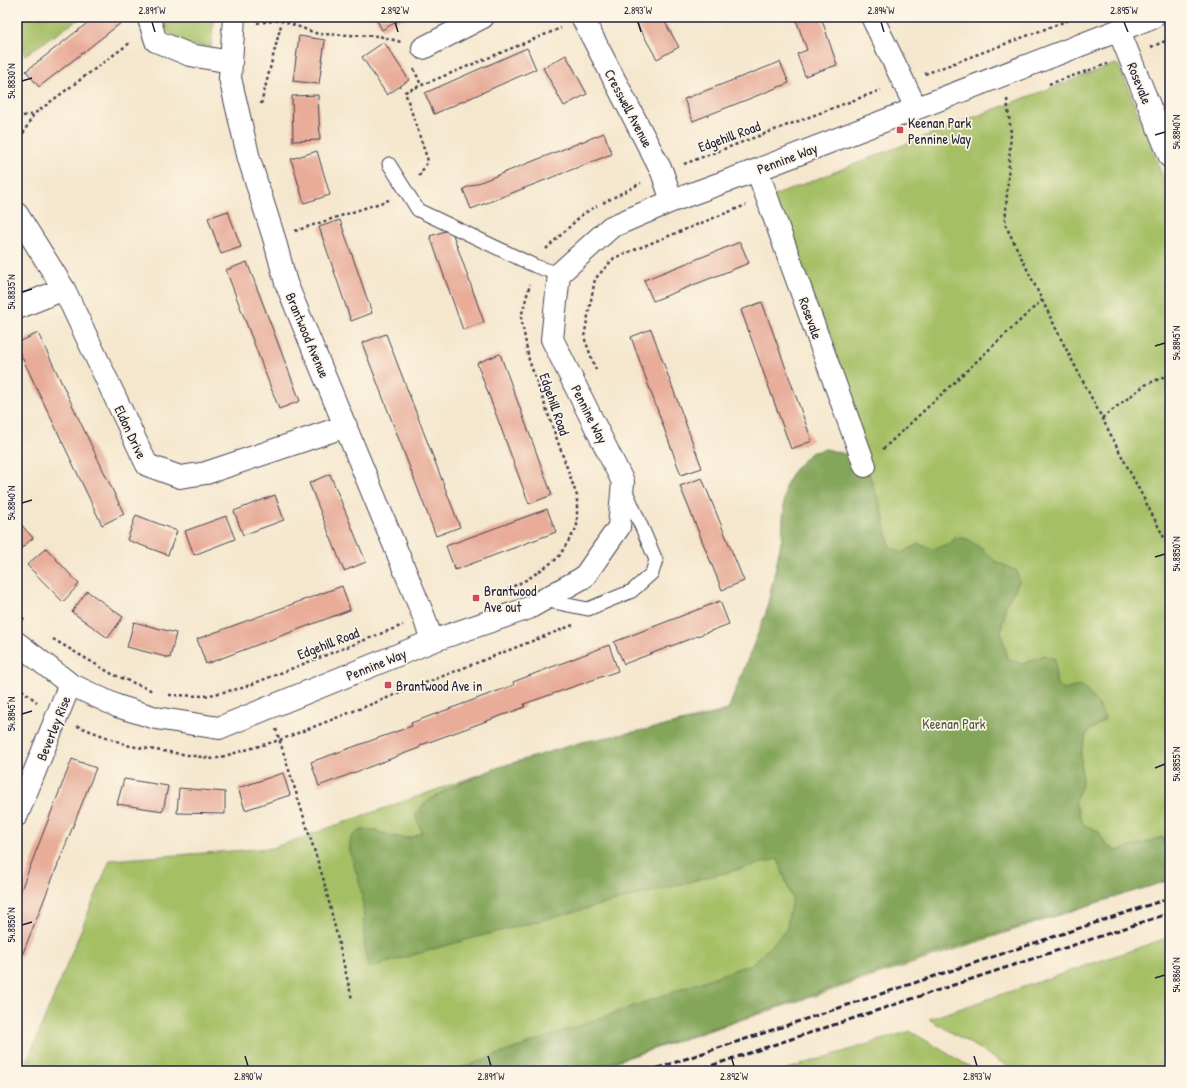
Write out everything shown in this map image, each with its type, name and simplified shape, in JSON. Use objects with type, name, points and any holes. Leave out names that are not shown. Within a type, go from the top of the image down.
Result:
[{"type":"street","points":[[424,48],[483,17]]},
{"type":"street","points":[[872,17],[916,108]]},
{"type":"street","name":"Pennine Way","points":[[17,644],[70,684],[117,706],[156,718],[219,728],[432,641],[529,608],[584,577],[618,527],[623,484],[552,339],[559,274],[611,227],[672,201],[757,170],[1153,17]]},
{"type":"street","name":"Cresswell Avenue","points":[[582,18],[662,172],[672,201]]},
{"type":"street","name":"Brantwood Avenue","points":[[233,21],[230,78],[249,160],[274,238],[286,283],[424,617],[432,641]]},
{"type":"street","points":[[151,22],[156,41],[190,55],[231,62]]},
{"type":"street","name":"Rosevale","points":[[1119,31],[1170,157]]},
{"type":"street","name":"Rosevale","points":[[757,170],[864,466]]},
{"type":"street","name":"Eldon Drive","points":[[17,214],[64,289],[147,465],[180,477],[206,473],[346,426]]},
{"type":"street","points":[[17,308],[64,289]]},
{"type":"street","name":"Beverley Rise","points":[[17,815],[70,684]]},
{"type":"lane","points":[[389,164],[418,210],[534,266],[559,274]]},
{"type":"lane","points":[[543,600],[588,609],[632,591],[652,573],[656,560],[623,484]]},
{"type":"path","name":"Edgehill Road","points":[[505,590],[528,579],[558,558],[577,527],[577,496],[529,360],[521,318],[537,258],[583,214],[662,172],[1077,17]]},
{"type":"path","points":[[260,110],[282,18]]},
{"type":"path","points":[[233,21],[282,18],[318,34],[379,36],[424,48]]},
{"type":"path","points":[[274,238],[408,194],[428,161],[405,92],[582,18]]},
{"type":"path","points":[[17,144],[34,114],[151,22]]},
{"type":"path","points":[[1042,87],[1170,40]]},
{"type":"path","points":[[1000,102],[1014,97]]},
{"type":"path","points":[[1007,99],[1011,133],[1005,224],[1042,300],[1170,549]]},
{"type":"path","points":[[17,117],[34,114]]},
{"type":"path","points":[[597,373],[584,337],[595,279],[614,258],[743,207],[765,193]]},
{"type":"path","points":[[864,466],[1042,300]]},
{"type":"path","points":[[1102,418],[1145,385],[1170,374]]},
{"type":"path","points":[[17,614],[30,624]]},
{"type":"path","name":"Edgehill Road","points":[[168,694],[205,696],[242,688],[424,617]]},
{"type":"path","points":[[48,636],[112,674],[154,691]]},
{"type":"path","points":[[270,707],[324,881],[352,999]]},
{"type":"green space","points":[[17,17],[82,17],[25,55],[17,46]]},
{"type":"green space","points":[[163,17],[214,17],[211,47],[187,44],[174,38],[169,33]]},
{"type":"green space","name":"Keenan Park","points":[[1115,64],[1119,66],[1170,195],[1170,880],[1102,901],[587,1071],[23,1071],[110,860],[272,848],[498,768],[728,710],[766,613],[782,538],[785,487],[792,473],[810,453],[826,449],[848,455],[860,448],[766,199],[982,114]]},
{"type":"green space","points":[[860,448],[882,510],[890,547],[902,553],[918,544],[933,549],[951,543],[955,537],[967,539],[982,549],[995,561],[1017,571],[1019,582],[1006,605],[1001,631],[1007,658],[1022,664],[1044,655],[1055,659],[1056,683],[1064,690],[1081,685],[1095,700],[1105,719],[1087,733],[1081,753],[1082,785],[1075,801],[1083,824],[1099,832],[1106,845],[1117,851],[1163,837],[1170,862],[1170,880],[947,949],[586,1071],[452,1071],[754,963],[786,930],[792,899],[778,859],[469,939],[368,968],[365,950],[362,895],[350,850],[350,841],[353,836],[362,830],[369,830],[396,837],[414,837],[422,832],[416,818],[416,812],[431,799],[450,788],[499,767],[582,742],[700,719],[728,710],[766,613],[782,538],[785,487],[792,473],[810,453],[826,449],[848,455]]},
{"type":"green space","points":[[1170,937],[1170,1071],[1016,1071],[929,1019]]},
{"type":"green space","points":[[910,1031],[977,1071],[781,1071]]},
{"type":"building","points":[[95,17],[119,17],[122,22],[39,87],[26,71]]},
{"type":"building","points":[[375,17],[405,17],[382,30]]},
{"type":"building","points":[[633,17],[662,17],[679,47],[657,59]]},
{"type":"building","points":[[795,17],[821,17],[837,65],[805,76],[797,54],[807,50]]},
{"type":"building","points":[[299,36],[325,40],[319,84],[293,81]]},
{"type":"building","points":[[384,42],[409,80],[387,95],[362,57]]},
{"type":"building","points":[[527,48],[536,69],[434,114],[425,93]]},
{"type":"building","points":[[566,55],[587,94],[564,106],[543,68]]},
{"type":"building","points":[[780,62],[789,83],[693,121],[684,99]]},
{"type":"building","points":[[318,95],[320,140],[293,141],[292,96]]},
{"type":"building","points":[[604,133],[612,154],[471,209],[463,189]]},
{"type":"building","points":[[317,151],[330,195],[304,203],[291,159]]},
{"type":"building","points":[[228,211],[241,247],[221,254],[208,218]]},
{"type":"building","points":[[340,220],[372,313],[351,321],[319,227]]},
{"type":"building","points":[[451,229],[484,322],[463,330],[430,236]]},
{"type":"building","points":[[740,242],[749,263],[653,301],[644,280]]},
{"type":"building","points":[[247,262],[300,401],[279,409],[226,270]]},
{"type":"building","points":[[762,302],[812,441],[791,449],[741,310]]},
{"type":"building","points":[[651,329],[702,468],[681,475],[631,337]]},
{"type":"building","points":[[38,333],[124,514],[102,525],[17,347],[17,343]]},
{"type":"building","points":[[386,334],[460,527],[436,536],[362,343]]},
{"type":"building","points":[[500,354],[552,495],[529,504],[477,363]]},
{"type":"building","points":[[330,474],[366,562],[344,571],[309,483]]},
{"type":"building","points":[[702,478],[744,581],[722,590],[680,486]]},
{"type":"building","points":[[275,495],[284,520],[243,535],[234,511]]},
{"type":"building","points":[[547,509],[556,532],[455,570],[446,546]]},
{"type":"building","points":[[136,515],[177,531],[168,555],[127,540]]},
{"type":"building","points":[[226,516],[235,539],[194,555],[185,531]]},
{"type":"building","points":[[17,520],[33,538],[17,552]]},
{"type":"building","points":[[46,548],[79,584],[63,602],[27,565]]},
{"type":"building","points":[[342,586],[350,610],[206,664],[197,639]]},
{"type":"building","points":[[87,591],[123,617],[108,638],[72,612]]},
{"type":"building","points":[[720,601],[729,624],[624,664],[614,642]]},
{"type":"building","points":[[134,622],[176,633],[170,658],[127,647]]},
{"type":"building","points":[[609,645],[618,671],[524,704],[525,707],[421,745],[419,748],[319,786],[311,762],[412,726],[411,723],[514,685],[513,682]]},
{"type":"building","points":[[72,759],[96,768],[21,958],[17,956],[17,900]]},
{"type":"building","points":[[283,773],[290,795],[245,810],[238,788]]},
{"type":"building","points":[[124,779],[168,786],[163,811],[117,804]]},
{"type":"building","points":[[179,788],[225,792],[225,814],[177,813]]},
{"type":"railway","points":[[649,1071],[1170,898]]},
{"type":"railway","points":[[695,1071],[1170,913]]},
{"type":"place","name":"Keenan Park Pennine Way","points":[[900,130]]},
{"type":"place","name":"Brantwood Ave out","points":[[476,598]]},
{"type":"place","name":"Brantwood Ave in","points":[[388,685]]}]
